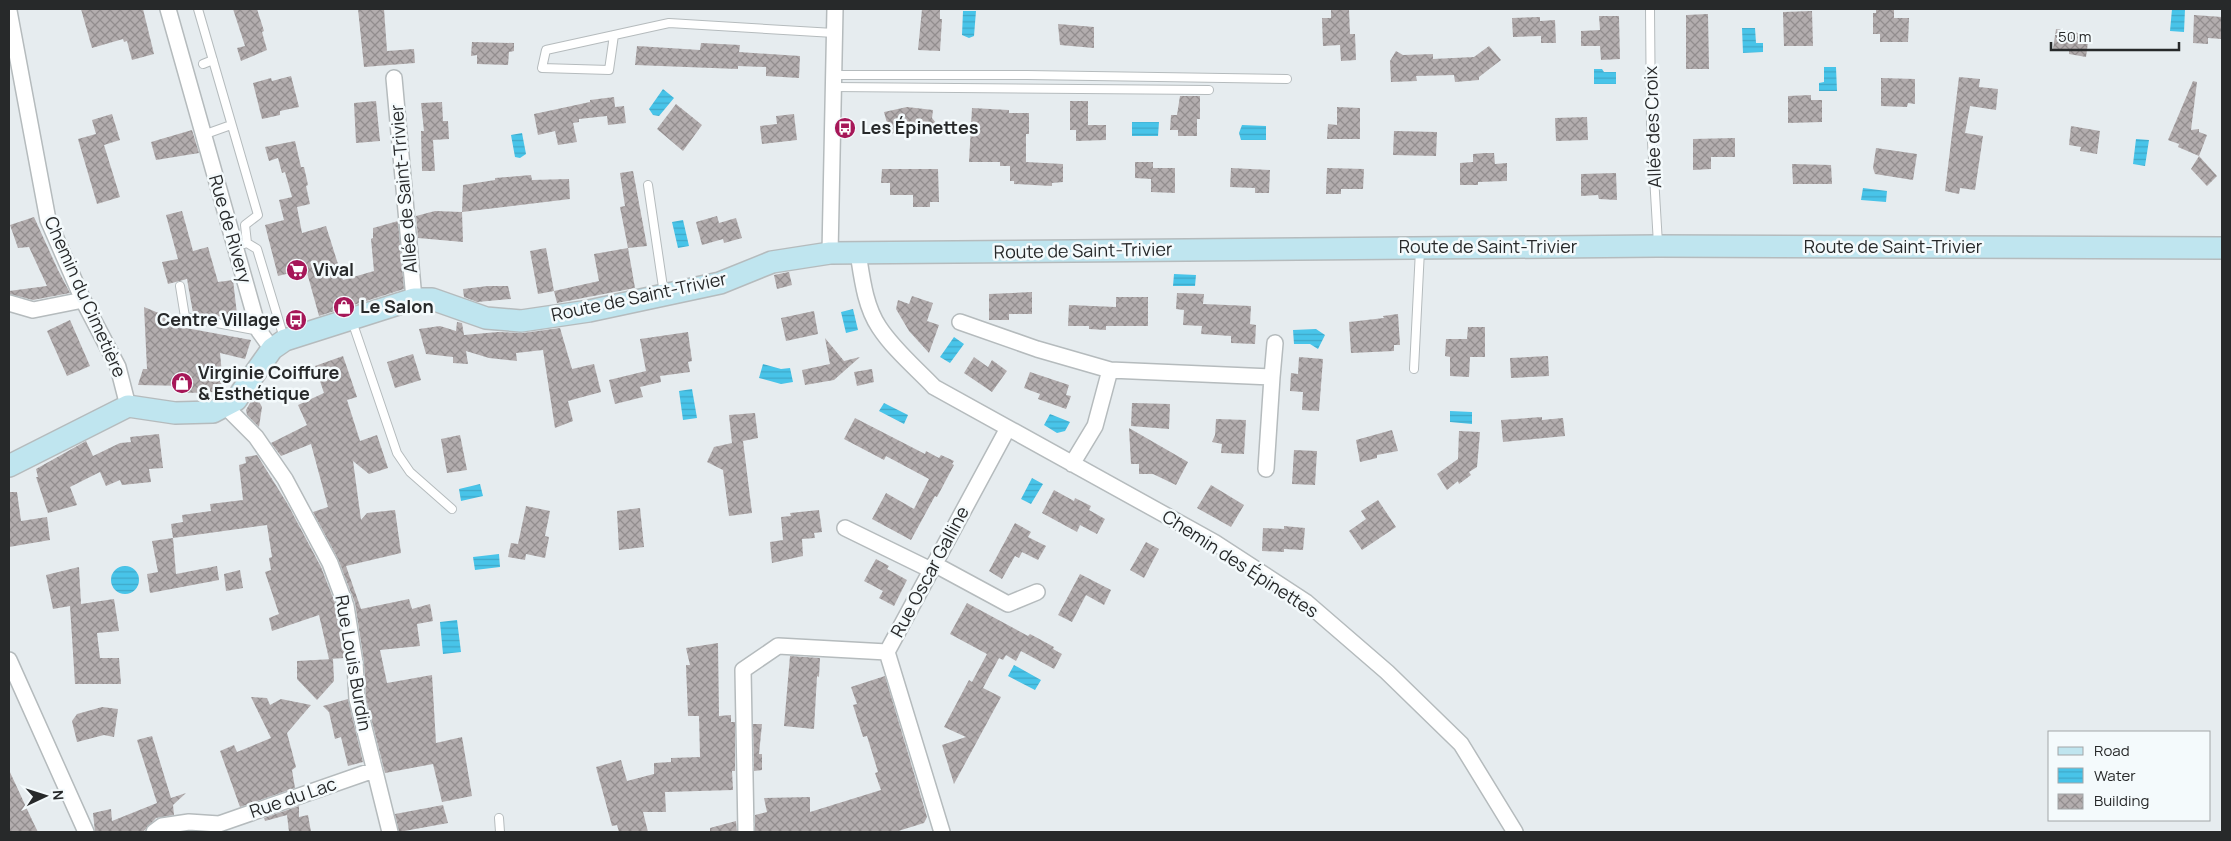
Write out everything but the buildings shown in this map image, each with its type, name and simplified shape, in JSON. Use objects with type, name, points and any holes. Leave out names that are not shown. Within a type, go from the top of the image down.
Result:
[{"type":"main road","name":"Route de Saint-Trivier","points":[[278,345],[414,299],[432,299],[486,318],[521,321],[589,312],[720,283],[772,262],[830,253],[1658,246],[2222,248]]},
{"type":"main road","points":[[9,466],[128,406],[175,413],[213,412],[236,400],[278,345]]},
{"type":"street","name":"Rue de Rivery","points":[[168,9],[203,135],[241,245],[259,331],[278,345]]},
{"type":"street","points":[[830,253],[835,9]]},
{"type":"street","name":"Chemin du Cimetière","points":[[9,11],[48,220],[83,300],[118,367],[128,406]]},
{"type":"street","name":"Allée de Saint-Trivier","points":[[394,78],[414,299]]},
{"type":"street","name":"Chemin des Épinettes","points":[[858,253],[865,294],[879,327],[934,387],[1214,542],[1306,602],[1387,672],[1461,744],[1515,832]]},
{"type":"street","points":[[9,303],[33,310],[83,300]]},
{"type":"street","points":[[960,322],[1037,349],[1110,370],[1272,377]]},
{"type":"street","points":[[1266,469],[1275,343]]},
{"type":"street","points":[[1072,464],[1095,426],[1110,370]]},
{"type":"street","name":"Rue Louis Burdin","points":[[225,406],[256,438],[285,479],[330,563],[346,606],[355,663],[357,699],[390,832]]},
{"type":"street","name":"Rue Oscar Galline","points":[[746,832],[743,670],[778,646],[887,652],[1008,428]]},
{"type":"street","points":[[845,528],[933,567],[1008,604],[1037,592]]},
{"type":"street","points":[[887,652],[939,831]]},
{"type":"street","points":[[9,660],[86,832]]},
{"type":"street","name":"Rue du Lac","points":[[154,832],[162,826],[189,822],[219,824],[374,770]]},
{"type":"lane","name":"Rue de Rivery","points":[[198,9],[258,215],[245,225],[241,245]]},
{"type":"lane","name":"Allée des Croix","points":[[1650,9],[1651,125],[1658,246]]},
{"type":"lane","points":[[614,35],[609,70],[542,68],[546,50],[668,23],[834,33]]},
{"type":"lane","points":[[203,64],[213,60]]},
{"type":"lane","points":[[834,81],[1027,75],[1286,79]]},
{"type":"lane","points":[[834,81],[1209,90]]},
{"type":"lane","points":[[203,135],[231,125]]},
{"type":"lane","points":[[648,185],[664,294]]},
{"type":"lane","points":[[241,245],[257,249],[278,345]]},
{"type":"lane","points":[[1414,370],[1420,248]]},
{"type":"lane","points":[[180,286],[185,317],[259,331]]},
{"type":"lane","points":[[351,319],[397,453],[410,472],[452,509]]},
{"type":"lane","points":[[499,818],[500,832]]},
{"type":"water","points":[[2172,9],[2185,9],[2184,32],[2170,31]]},
{"type":"water","points":[[963,11],[976,11],[974,36],[969,38],[962,35]]},
{"type":"water","points":[[1742,28],[1755,28],[1756,43],[1763,43],[1763,52],[1743,53]]},
{"type":"water","points":[[1824,67],[1836,67],[1837,91],[1819,91],[1819,83],[1824,82]]},
{"type":"water","points":[[1594,69],[1602,69],[1604,72],[1616,72],[1616,84],[1594,84]]},
{"type":"water","points":[[663,89],[674,98],[659,116],[653,115],[649,109]]},
{"type":"water","points":[[1132,122],[1159,122],[1158,136],[1132,136]]},
{"type":"water","points":[[1242,125],[1266,126],[1266,140],[1241,140],[1239,133]]},
{"type":"water","points":[[522,133],[526,154],[520,158],[515,157],[511,135]]},
{"type":"water","points":[[2136,139],[2149,140],[2145,166],[2133,164]]},
{"type":"water","points":[[1863,188],[1887,191],[1886,202],[1861,200]]},
{"type":"water","points":[[683,220],[689,246],[678,248],[672,222]]},
{"type":"water","points":[[1174,274],[1196,275],[1195,286],[1173,286]]},
{"type":"water","points":[[853,309],[858,330],[846,333],[841,312]]},
{"type":"water","points":[[1316,329],[1325,335],[1318,349],[1310,344],[1294,344],[1293,330]]},
{"type":"water","points":[[954,337],[964,344],[950,363],[940,357]]},
{"type":"water","points":[[763,364],[781,369],[790,368],[793,382],[781,384],[759,378]]},
{"type":"water","points":[[692,389],[697,418],[683,420],[679,391]]},
{"type":"water","points":[[884,403],[908,415],[904,424],[879,411]]},
{"type":"water","points":[[1450,411],[1472,412],[1472,424],[1450,422]]},
{"type":"water","points":[[1050,414],[1070,422],[1065,431],[1057,433],[1044,425]]},
{"type":"water","points":[[1032,478],[1043,484],[1031,504],[1021,499]]},
{"type":"water","points":[[480,484],[483,496],[461,501],[459,489]]},
{"type":"water","points":[[499,554],[500,567],[475,570],[473,557]]},
{"type":"water","points":[[125,566],[135,570],[139,580],[135,590],[125,594],[115,590],[111,580],[115,570]]},
{"type":"water","points":[[457,620],[461,652],[443,654],[440,622]]},
{"type":"water","points":[[1014,665],[1041,680],[1035,690],[1008,676]]},
{"type":"place","name":"Les Épinettes","points":[[845,128]]},
{"type":"place","name":"Vival","points":[[297,270]]},
{"type":"place","name":"Le Salon","points":[[344,307]]},
{"type":"place","name":"Centre Village","points":[[296,320]]},
{"type":"place","name":"Virginie Coiffure & Esthétique","points":[[182,383]]}]
